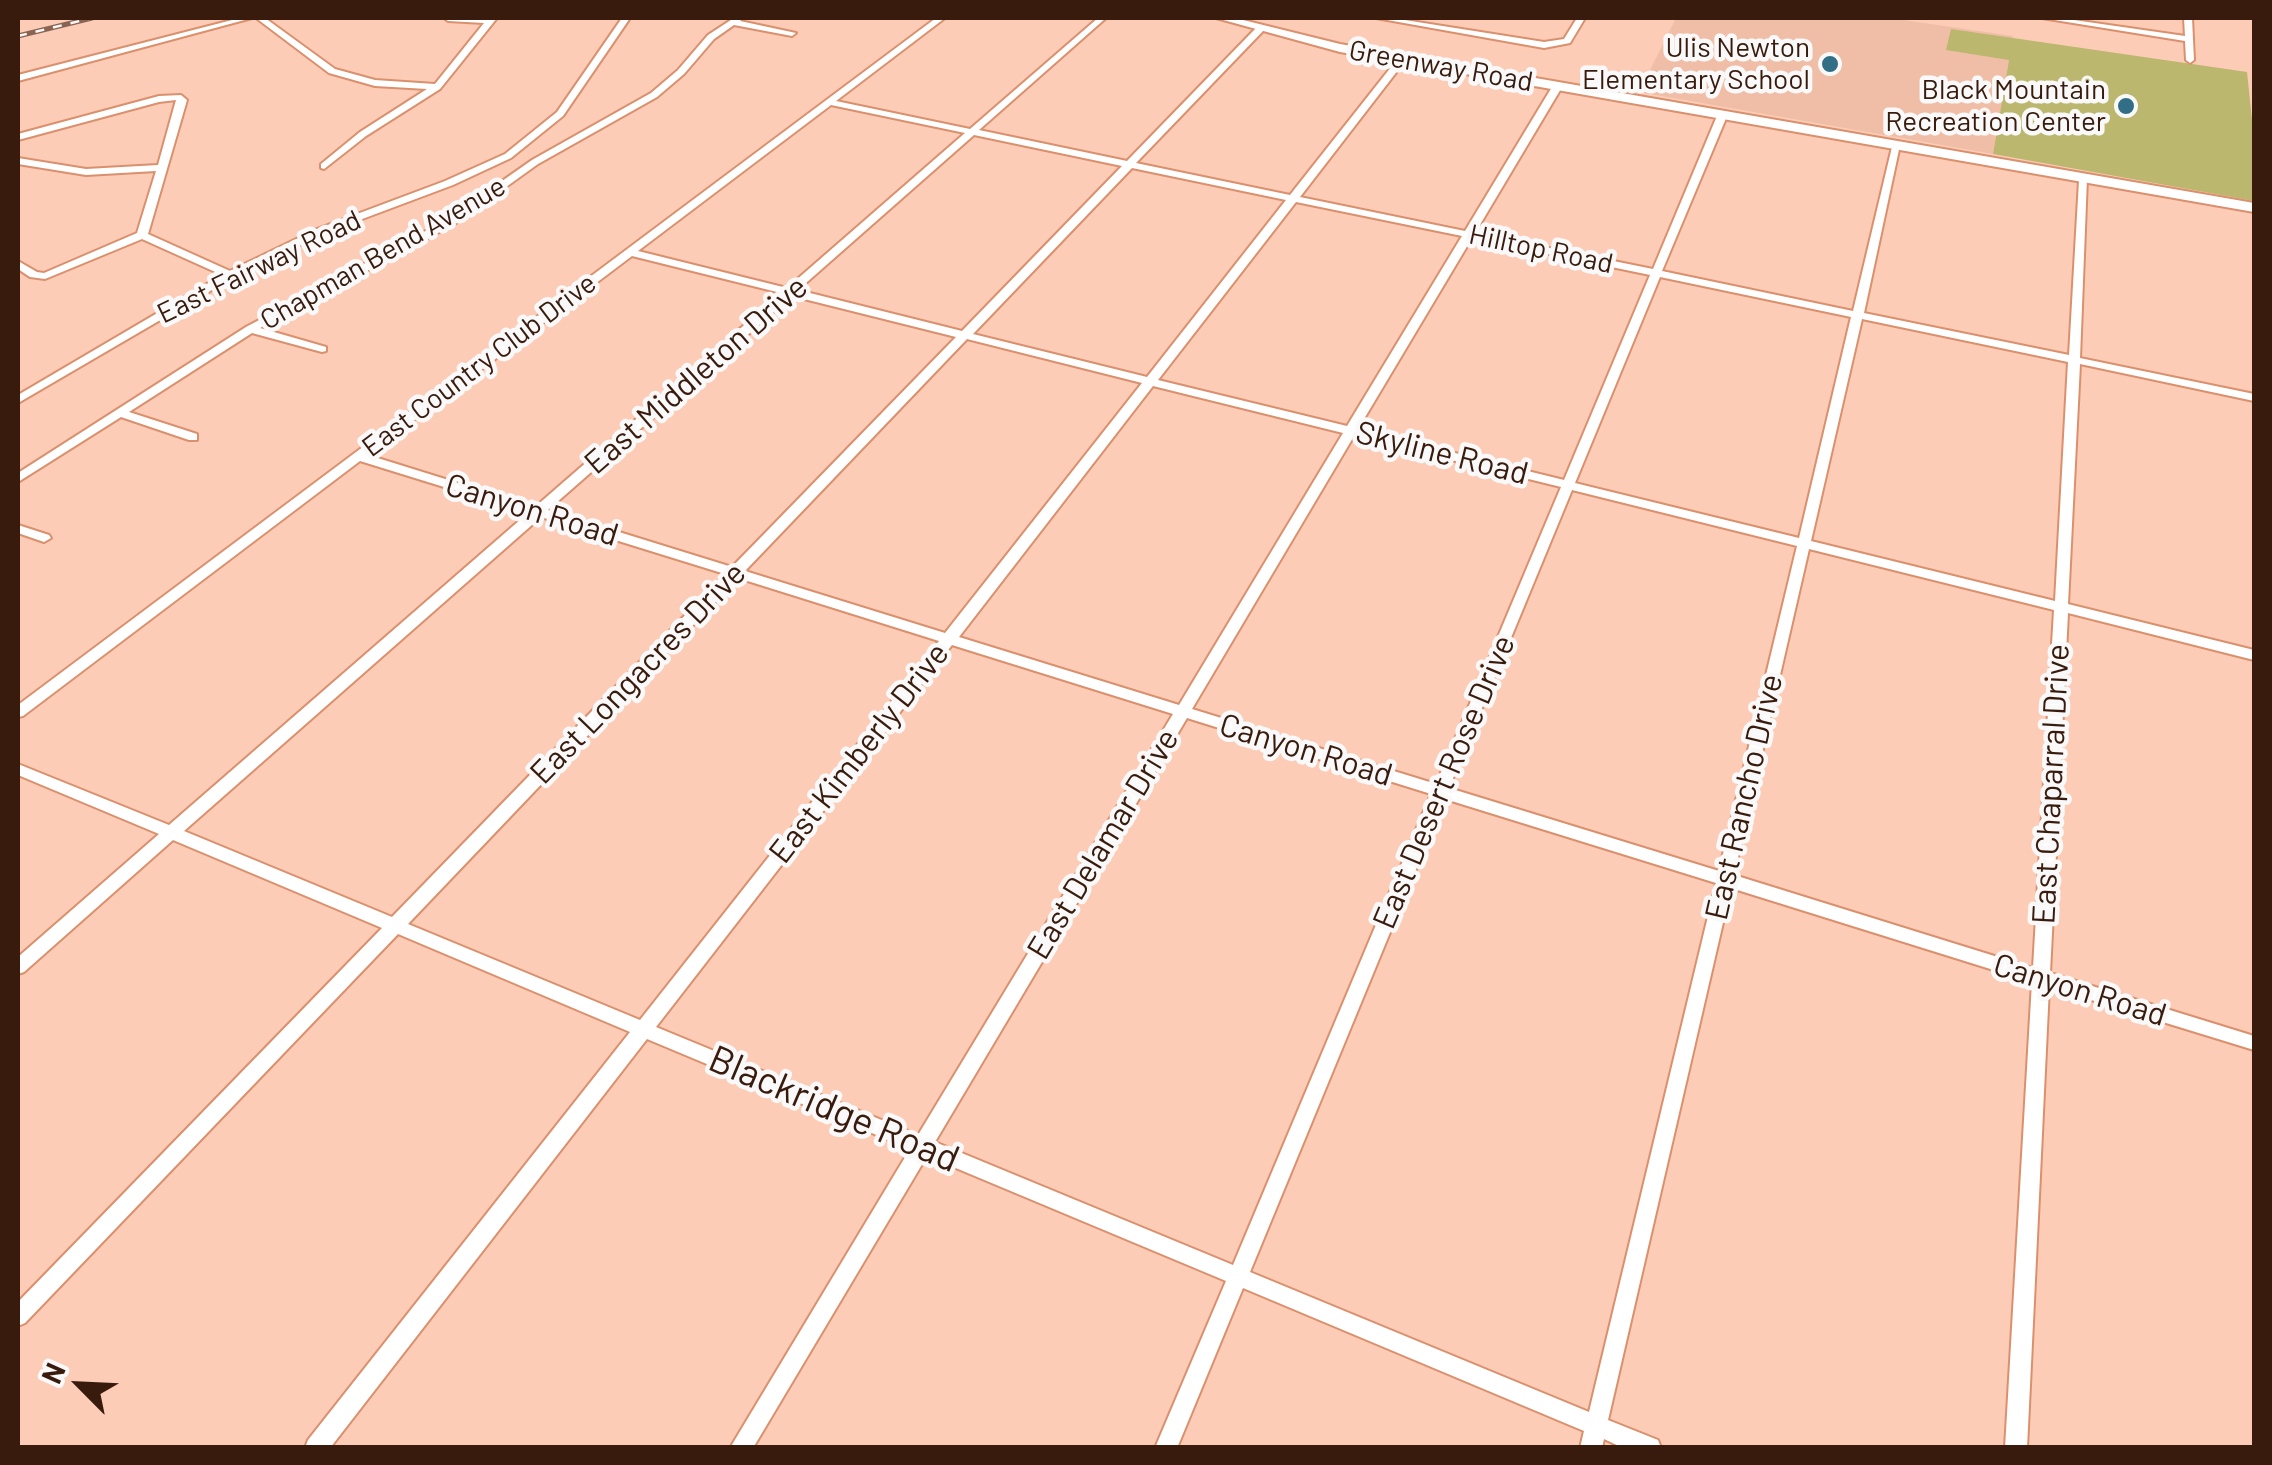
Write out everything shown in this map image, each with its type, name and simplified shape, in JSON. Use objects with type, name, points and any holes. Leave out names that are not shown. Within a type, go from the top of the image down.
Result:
[{"type":"main road","name":"Greenway Road","points":[[1222,18],[1402,59],[2136,188],[2254,216]]},
{"type":"main road","name":"Greenway Road","points":[[2136,188],[2254,208]]},
{"type":"street","points":[[18,78],[248,18]]},
{"type":"street","points":[[260,18],[332,71],[376,83],[438,87]]},
{"type":"street","points":[[448,18],[492,19]]},
{"type":"street","name":"East Fairway Road","points":[[18,400],[230,275],[322,231],[449,184],[508,156],[560,114],[626,18]]},
{"type":"street","name":"East Country Club Drive","points":[[18,712],[941,18]]},
{"type":"street","name":"East Middleton Drive","points":[[18,967],[1102,18]]},
{"type":"street","points":[[1380,18],[1559,44],[1567,41],[1581,18]]},
{"type":"street","points":[[2046,18],[2099,22],[2190,39]]},
{"type":"street","points":[[2188,18],[2190,60]]},
{"type":"street","points":[[324,166],[349,144],[438,87],[492,19]]},
{"type":"street","points":[[735,20],[792,34]]},
{"type":"street","name":"Chapman Bend Avenue","points":[[18,478],[250,329],[452,221],[546,155],[654,94],[735,20]]},
{"type":"street","name":"East Longacres Drive","points":[[18,1316],[1260,29]]},
{"type":"street","name":"East Kimberly Drive","points":[[316,1448],[1402,59]]},
{"type":"street","name":"East Delamar Drive","points":[[741,1448],[1557,87]]},
{"type":"street","points":[[18,138],[159,99],[182,100],[142,236]]},
{"type":"street","name":"Hilltop Road","points":[[828,102],[2254,396]]},
{"type":"street","name":"East Desert Rose Drive","points":[[1166,1448],[1722,116]]},
{"type":"street","name":"East Rancho Drive","points":[[1591,1448],[1897,147]]},
{"type":"street","points":[[18,161],[86,172],[159,168]]},
{"type":"street","name":"East Chaparral Drive","points":[[2016,1448],[2084,180]]},
{"type":"street","points":[[18,264],[34,275],[45,276],[142,236],[230,275]]},
{"type":"street","name":"Skyline Road","points":[[628,252],[2254,655]]},
{"type":"street","points":[[250,329],[322,348]]},
{"type":"street","points":[[120,413],[194,437]]},
{"type":"street","name":"Canyon Road","points":[[358,456],[2254,1043]]},
{"type":"street","points":[[18,529],[44,538]]},
{"type":"street","name":"Blackridge Road","points":[[18,769],[1650,1448]]},
{"type":"shaded area","name":"Ulis Newton Elementary School","points":[[1676,18],[1890,18],[2013,36],[1993,154],[1639,92]]},
{"type":"shaded area","name":"Black Mountain Recreation Center","points":[[1951,29],[2247,72],[2254,139],[2254,201],[1993,154],[2009,60],[1946,50]]},
{"type":"railway","points":[[18,36],[92,18]]},
{"type":"place","name":"Ulis Newton Elementary School","points":[[1830,64]]},
{"type":"place","name":"Black Mountain Recreation Center","points":[[2126,106]]}]
